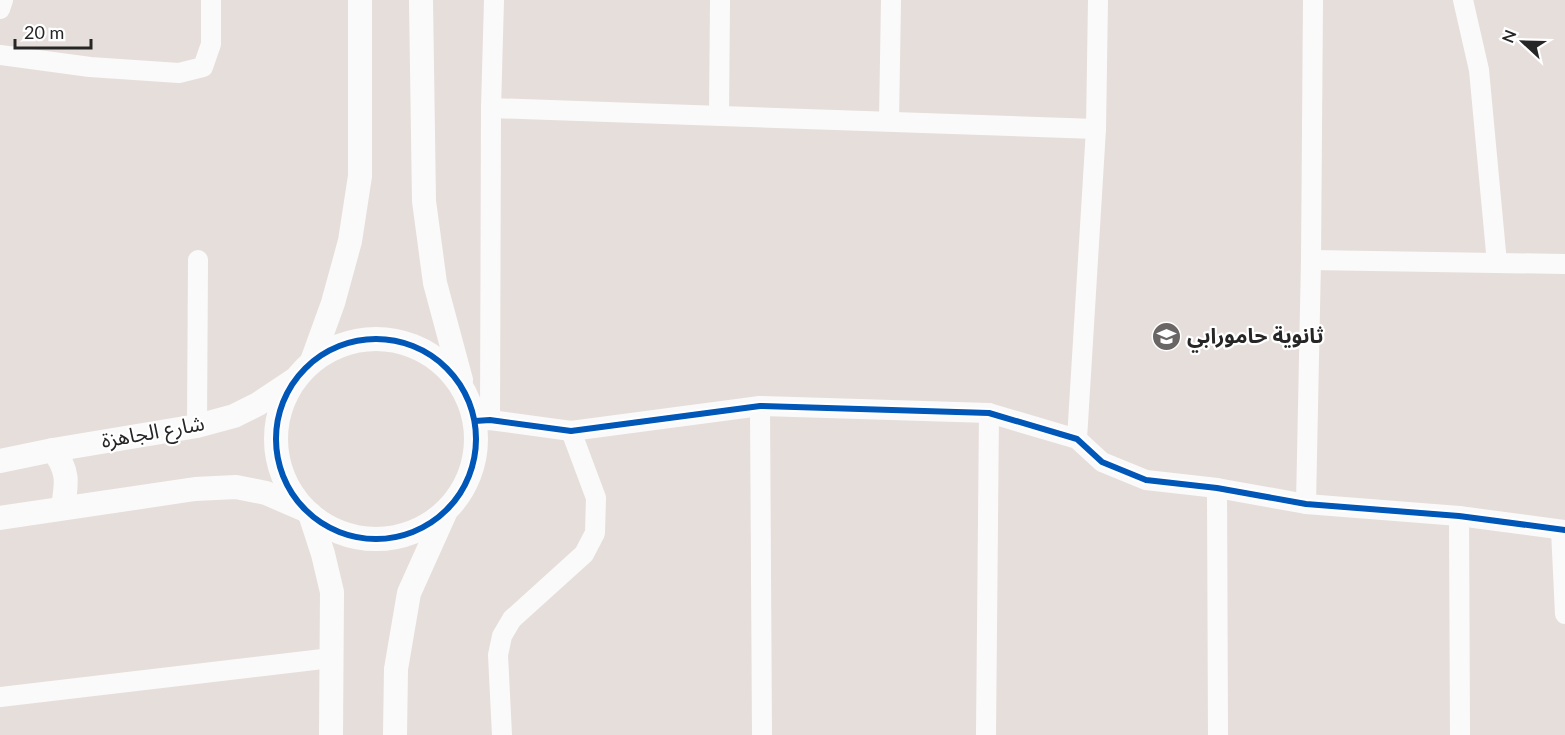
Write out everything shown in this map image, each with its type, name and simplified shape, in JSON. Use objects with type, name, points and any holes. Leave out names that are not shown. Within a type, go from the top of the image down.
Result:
[{"type":"street","points":[[0,9],[3,0]]},
{"type":"street","points":[[0,55],[90,67],[179,74],[203,68],[211,44],[211,0]]},
{"type":"street","points":[[312,361],[333,303],[350,240],[360,176],[360,0]]},
{"type":"street","points":[[421,0],[424,201],[435,283],[464,388]]},
{"type":"street","points":[[394,735],[396,669],[409,593],[445,513],[465,486],[476,454],[483,420],[494,0]]},
{"type":"street","points":[[719,115],[720,0]]},
{"type":"street","points":[[889,121],[891,0]]},
{"type":"street","points":[[1077,439],[1096,129],[1098,0]]},
{"type":"street","points":[[1306,504],[1313,0]]},
{"type":"street","points":[[1463,0],[1479,70],[1497,263]]},
{"type":"street","points":[[491,108],[1096,129]]},
{"type":"street","points":[[197,426],[198,260]]},
{"type":"street","points":[[1311,260],[1565,264]]},
{"type":"street","points":[[331,735],[332,592],[323,554],[306,512],[284,479],[276,445],[280,410],[296,378],[312,361],[343,344],[377,338],[411,344],[441,361],[464,388],[483,420]]},
{"type":"street","name":"شارع الجاهزة","points":[[0,461],[197,426],[234,416],[258,404],[296,378]]},
{"type":"street","points":[[483,420],[571,431],[760,406],[989,413],[1077,439],[1102,462],[1146,480],[1217,488],[1306,504],[1459,516],[1563,530],[1565,614]]},
{"type":"street","points":[[760,406],[762,735]]},
{"type":"street","points":[[986,735],[989,413]]},
{"type":"street","points":[[502,735],[498,655],[502,636],[512,619],[584,554],[596,533],[596,498],[571,431]]},
{"type":"street","points":[[53,450],[62,461],[66,475],[63,507]]},
{"type":"street","points":[[0,518],[195,489],[236,487],[266,493],[306,512],[341,533],[377,540],[413,532],[445,513]]},
{"type":"street","points":[[1217,488],[1218,735]]},
{"type":"street","points":[[1459,516],[1460,735]]},
{"type":"street","points":[[0,697],[331,658]]},
{"type":"cycle path","points":[[376,339],[395,341],[414,347],[447,368],[468,401],[474,420],[476,439],[474,458],[468,477],[447,510],[414,531],[395,537],[376,539],[357,537],[338,531],[305,510],[284,477],[278,458],[276,439],[278,420],[284,401],[305,368],[338,347],[357,341],[376,339]]},
{"type":"cycle path","points":[[475,421],[490,420],[571,431],[760,406],[989,413],[1077,439],[1102,462],[1146,480],[1217,488],[1306,504],[1459,516],[1565,530]]},
{"type":"place","name":"ثانوية حامورابي","points":[[1166,336]]}]
